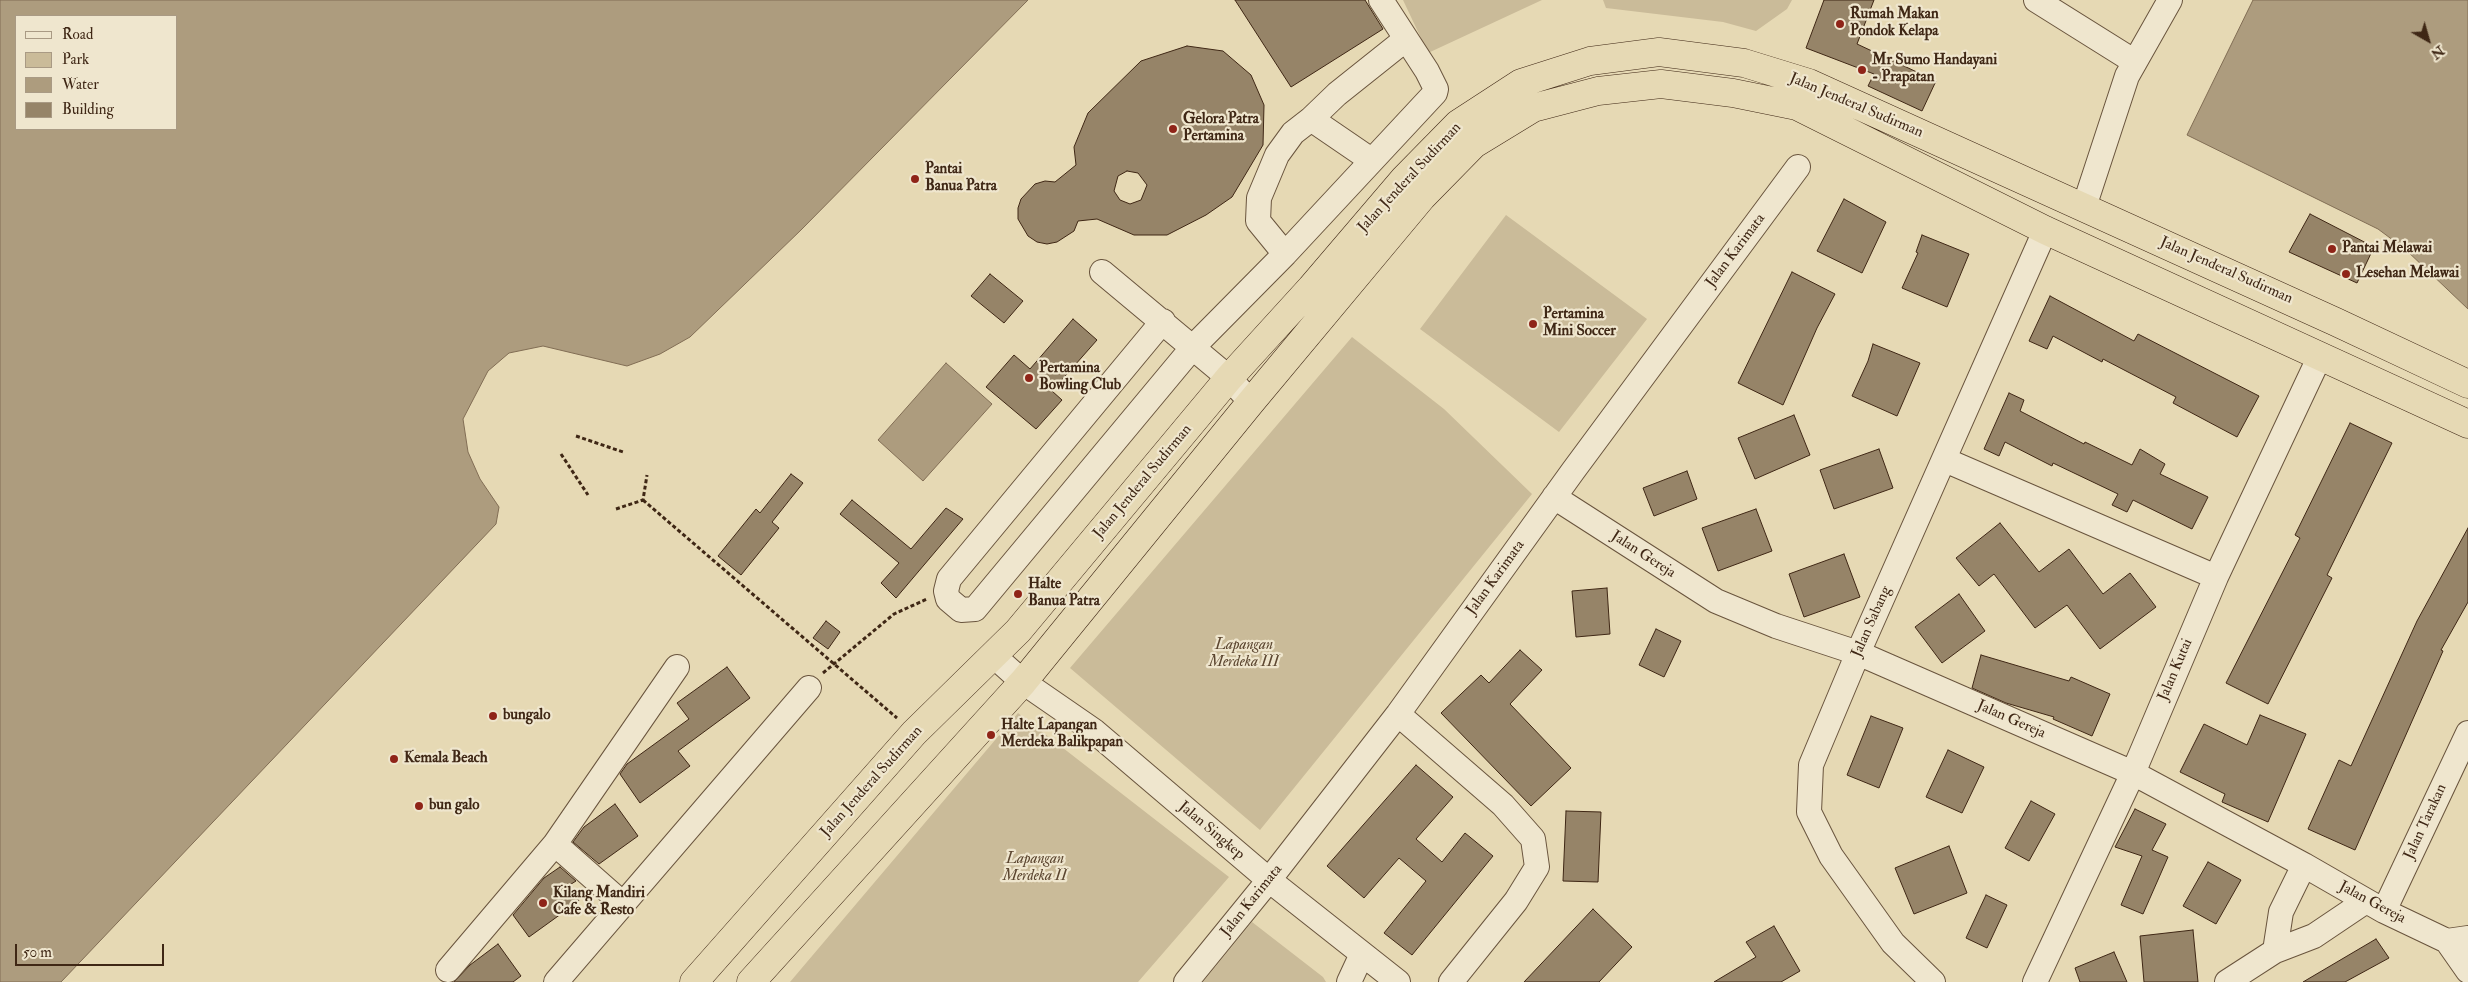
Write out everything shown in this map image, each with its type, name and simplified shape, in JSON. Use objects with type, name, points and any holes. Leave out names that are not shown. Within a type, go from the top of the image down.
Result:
[{"type":"highway","name":"Jalan Jenderal Sudirman","points":[[694,982],[914,733],[994,657],[1229,378],[1311,288],[1404,179],[1458,124],[1521,83],[1590,61],[1659,52],[1744,63],[1809,83],[2336,322],[2468,384]]},
{"type":"highway","name":"Jalan Jenderal Sudirman","points":[[752,982],[1023,682],[1251,402],[1422,197],[1474,144],[1532,108],[1598,91],[1660,84],[1733,93],[1797,106],[2046,230],[2319,358],[2468,424]]},
{"type":"highway","points":[[2319,358],[2336,322]]},
{"type":"street","points":[[1162,321],[949,579],[946,591],[948,599],[961,610],[975,609],[1193,347],[1285,254],[1435,93],[1434,85],[1381,0]]},
{"type":"street","points":[[2036,0],[2135,62]]},
{"type":"street","points":[[2084,207],[2127,76],[2170,0]]},
{"type":"street","points":[[1285,254],[1258,221],[1259,198],[1277,155],[1293,133],[1337,94],[1406,39]]},
{"type":"street","points":[[1311,119],[1371,160]]},
{"type":"street","name":"Jalan Karimata","points":[[1186,982],[1269,880],[1398,714],[1554,497],[1798,167]]},
{"type":"street","name":"Jalan Sabang","points":[[1933,982],[1893,943],[1831,856],[1809,812],[1811,765],[1858,653],[2040,242]]},
{"type":"street","points":[[1102,272],[1229,378],[1251,402]]},
{"type":"street","name":"Jalan Kutai","points":[[2035,982],[2132,773],[2216,577],[2319,358]]},
{"type":"street","points":[[1945,460],[2216,577]]},
{"type":"street","name":"Jalan Gereja","points":[[1554,497],[1716,601],[1776,626],[1858,653],[2132,773],[2304,865],[2375,906],[2457,940]]},
{"type":"street","name":"Jalan Singkep","points":[[994,657],[1023,682],[1094,731],[1269,880],[1398,982]]},
{"type":"street","points":[[448,970],[554,844],[677,667]]},
{"type":"street","points":[[556,982],[809,688]]},
{"type":"street","points":[[1398,714],[1504,805],[1533,839],[1537,867],[1516,901],[1451,982]]},
{"type":"street","name":"Jalan Tarakan","points":[[2375,906],[2468,733]]},
{"type":"street","points":[[554,844],[623,904]]},
{"type":"street","points":[[2275,951],[2281,912],[2304,865]]},
{"type":"street","points":[[2227,982],[2275,951],[2314,936],[2375,906]]},
{"type":"street","points":[[2457,940],[2468,972]]},
{"type":"street","points":[[1349,982],[1362,954]]},
{"type":"path","points":[[576,436],[623,452]]},
{"type":"path","points":[[561,454],[588,495]]},
{"type":"path","points":[[643,500],[647,475]]},
{"type":"path","points":[[616,509],[643,500]]},
{"type":"path","points":[[643,500],[790,628],[834,662],[914,733]]},
{"type":"path","points":[[809,688],[834,662],[894,614],[946,591]]},
{"type":"green space","points":[[1403,0],[1542,0],[1428,53]]},
{"type":"green space","points":[[1603,0],[1792,0],[1787,9],[1756,31],[1723,22],[1606,8]]},
{"type":"green space","name":"Pertamina Mini Soccer","points":[[1506,215],[1647,319],[1559,432],[1420,329]]},
{"type":"green space","name":"Lapangan Merdeka III","points":[[1352,337],[1444,409],[1532,494],[1260,830],[1070,668]]},
{"type":"green space","name":"Lapangan Merdeka II","points":[[1018,713],[1229,877],[1138,982],[790,982]]},
{"type":"green space","points":[[1252,922],[1323,977],[1326,982],[1203,982]]},
{"type":"water","points":[[0,0],[1028,0],[801,230],[690,337],[660,354],[627,366],[543,346],[509,353],[488,371],[463,419],[468,452],[480,479],[499,507],[496,524],[61,982],[0,982]]},
{"type":"water","points":[[2253,0],[2468,0],[2468,309],[2405,249],[2378,229],[2187,135]]},
{"type":"water","points":[[946,363],[992,404],[923,481],[878,440]]},
{"type":"building","name":"Gelora Patra Pertamina","points":[[1235,0],[1365,0],[1383,29],[1291,87]]},
{"type":"building","points":[[1824,0],[1874,0],[1857,44],[1936,81],[1922,111],[1868,86],[1874,74],[1806,48]]},
{"type":"building","name":"Gelora Patra Pertamina","points":[[1187,46],[1223,51],[1251,75],[1264,105],[1263,145],[1232,197],[1206,215],[1167,235],[1134,235],[1097,219],[1078,221],[1074,231],[1057,242],[1047,244],[1037,242],[1028,236],[1018,219],[1018,208],[1021,199],[1035,184],[1045,181],[1055,182],[1076,165],[1074,147],[1088,113],[1141,61]],"holes":[[[1127,171],[1138,173],[1147,185],[1141,200],[1130,204],[1120,200],[1114,191],[1118,176]]]},
{"type":"building","points":[[1844,199],[1886,222],[1862,273],[1817,251]]},
{"type":"building","name":"Pantai Melawai","points":[[2310,214],[2374,247],[2357,283],[2289,252]]},
{"type":"building","points":[[1922,235],[1969,254],[1947,307],[1902,288],[1918,253],[1916,252]]},
{"type":"building","points":[[1792,272],[1835,294],[1817,328],[1783,405],[1738,383]]},
{"type":"building","points":[[990,274],[1023,301],[1004,323],[971,296]]},
{"type":"building","points":[[2050,296],[2134,341],[2138,334],[2259,396],[2237,437],[2173,403],[2176,397],[2103,359],[2102,362],[2053,336],[2047,349],[2029,341]]},
{"type":"building","name":"Pertamina Bowling Club","points":[[1073,319],[1097,340],[1052,391],[1062,400],[1036,429],[986,387],[1014,355],[1030,369]]},
{"type":"building","points":[[1873,344],[1920,363],[1897,416],[1852,396],[1868,361]]},
{"type":"building","points":[[2009,393],[2024,400],[2020,411],[2084,444],[2085,442],[2132,465],[2140,449],[2165,464],[2160,474],[2208,497],[2192,529],[2133,500],[2127,512],[2112,505],[2118,494],[2053,463],[2052,466],[2005,442],[1999,456],[1984,449]]},
{"type":"building","points":[[1794,415],[1810,455],[1755,479],[1738,438]]},
{"type":"building","points":[[2350,423],[2392,443],[2327,575],[2332,578],[2268,704],[2226,683],[2300,538],[2295,535]]},
{"type":"building","points":[[1879,449],[1893,488],[1834,509],[1820,470]]},
{"type":"building","points":[[1687,471],[1697,499],[1654,516],[1643,488]]},
{"type":"building","points":[[791,474],[803,483],[772,522],[779,528],[741,575],[718,556],[756,509],[760,513]]},
{"type":"building","points":[[852,500],[911,549],[946,508],[963,519],[896,598],[881,583],[899,563],[840,514]]},
{"type":"building","points":[[1756,509],[1772,551],[1718,571],[1702,528]]},
{"type":"building","points":[[2000,523],[2039,572],[2069,549],[2103,594],[2130,573],[2156,607],[2100,649],[2067,605],[2035,628],[1994,574],[1979,586],[1956,558]]},
{"type":"building","points":[[2468,528],[2468,602],[2441,650],[2443,651],[2355,850],[2308,829],[2339,760],[2351,766],[2417,621]]},
{"type":"building","points":[[1844,554],[1860,597],[1804,617],[1789,574]]},
{"type":"building","points":[[1607,588],[1610,634],[1576,637],[1572,591]]},
{"type":"building","points":[[1959,594],[1985,631],[1942,663],[1915,627]]},
{"type":"building","points":[[826,621],[840,632],[828,649],[813,638]]},
{"type":"building","points":[[1656,629],[1681,641],[1664,677],[1639,665]]},
{"type":"building","points":[[1520,650],[1542,670],[1510,704],[1571,768],[1531,806],[1441,713],[1481,675],[1489,683]]},
{"type":"building","points":[[1981,655],[2069,681],[2071,677],[2110,694],[2092,736],[2053,719],[2054,717],[2006,703],[1972,688]]},
{"type":"building","points":[[727,667],[750,698],[678,751],[690,766],[640,803],[620,774],[627,764],[689,719],[677,703]]},
{"type":"building","points":[[2260,715],[2306,734],[2268,822],[2222,802],[2225,794],[2180,772],[2204,724],[2247,745]]},
{"type":"building","points":[[1871,716],[1903,728],[1879,788],[1847,775]]},
{"type":"building","points":[[1948,750],[1984,767],[1962,813],[1926,797]]},
{"type":"building","points":[[1416,765],[1453,797],[1416,839],[1442,862],[1465,833],[1493,856],[1412,955],[1384,933],[1426,881],[1399,858],[1364,898],[1327,866]]},
{"type":"building","points":[[2031,801],[2055,814],[2029,861],[2005,848]]},
{"type":"building","points":[[615,804],[638,836],[599,864],[573,842],[584,827]]},
{"type":"building","points":[[2135,809],[2166,824],[2152,850],[2168,857],[2143,914],[2121,905],[2142,856],[2115,847]]},
{"type":"building","points":[[1566,811],[1601,812],[1598,882],[1563,881]]},
{"type":"building","points":[[1949,846],[1967,893],[1914,914],[1895,868]]},
{"type":"building","points":[[2208,862],[2241,880],[2216,924],[2183,906]]},
{"type":"building","name":"Kilang Mandiri Cafe & Resto","points":[[560,867],[576,881],[568,886],[579,901],[529,937],[513,915],[544,878]]},
{"type":"building","points":[[1986,895],[2007,905],[1987,948],[1966,938]]},
{"type":"building","points":[[1593,909],[1632,947],[1599,982],[1524,982]]},
{"type":"building","points":[[1774,926],[1800,971],[1781,982],[1714,982],[1756,957],[1746,942]]},
{"type":"building","points":[[2193,930],[2198,982],[2144,982],[2140,936]]},
{"type":"building","points":[[2376,939],[2389,958],[2345,982],[2303,982]]},
{"type":"building","points":[[498,944],[521,976],[513,982],[454,982],[470,965]]},
{"type":"building","points":[[2114,952],[2127,982],[2080,982],[2075,968]]},
{"type":"place","name":"Rumah Makan Pondok Kelapa","points":[[1840,24]]},
{"type":"place","name":"Mr Sumo Handayani - Prapatan","points":[[1862,70]]},
{"type":"place","name":"Gelora Patra Pertamina","points":[[1173,129]]},
{"type":"place","name":"Pantai Banua Patra","points":[[915,179]]},
{"type":"place","name":"Pantai Melawai","points":[[2332,249]]},
{"type":"place","name":"Lesehan Melawai","points":[[2346,274]]},
{"type":"place","name":"Pertamina Mini Soccer","points":[[1533,324]]},
{"type":"place","name":"Pertamina Bowling Club","points":[[1029,378]]},
{"type":"place","name":"Halte Banua Patra","points":[[1018,594]]},
{"type":"place","name":"bungalo","points":[[493,716]]},
{"type":"place","name":"Halte Lapangan Merdeka Balikpapan","points":[[991,735]]},
{"type":"place","name":"Kemala Beach","points":[[394,759]]},
{"type":"place","name":"bun galo","points":[[419,806]]},
{"type":"place","name":"Kilang Mandiri Cafe & Resto","points":[[543,903]]}]
